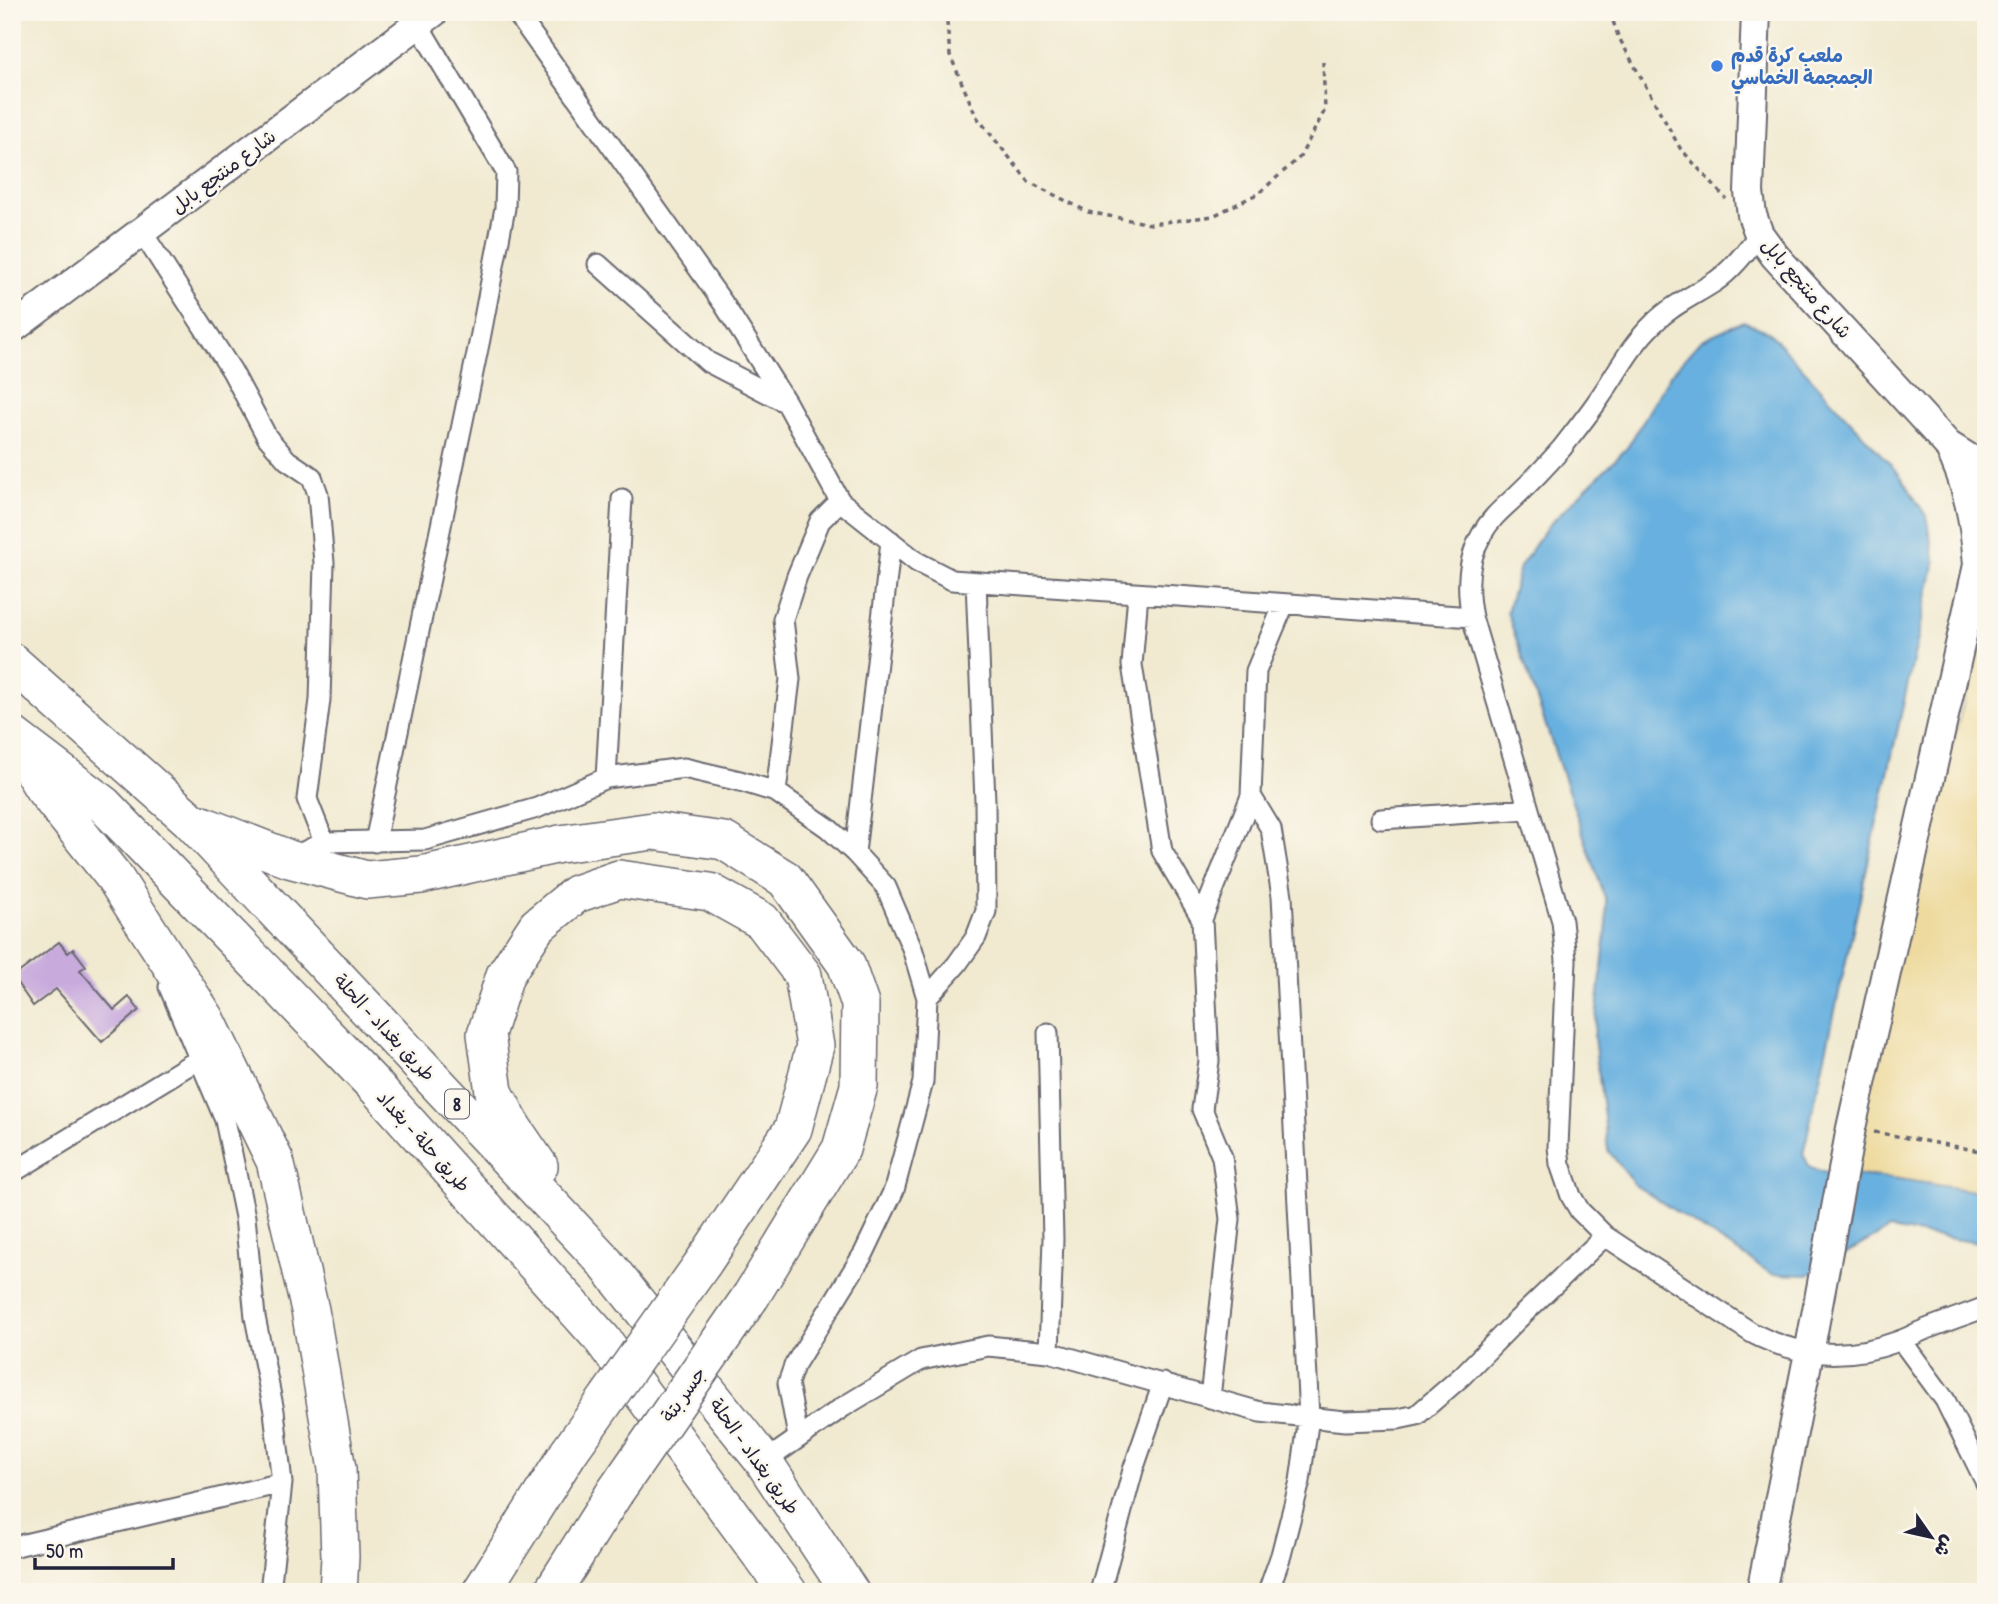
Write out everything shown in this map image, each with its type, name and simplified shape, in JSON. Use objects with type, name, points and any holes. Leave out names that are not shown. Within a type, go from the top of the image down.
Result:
[{"type":"highway","name":"طريق بغداد - الحلة","points":[[12,662],[190,820],[602,1259],[764,1462],[850,1592]]},
{"type":"highway","points":[[12,736],[43,788],[90,845],[136,909],[206,1019],[275,1161],[310,1310],[337,1469],[340,1557],[338,1592]]},
{"type":"highway","name":"طريق حلة - بغداد","points":[[12,736],[104,805],[385,1097],[602,1339],[788,1592]]},
{"type":"highway","name":"جسر بتة","points":[[190,820],[289,859],[367,880],[421,875],[560,844],[653,831],[724,841],[785,879],[846,964],[860,1004],[859,1086],[841,1149],[751,1296],[615,1492],[552,1592]]},
{"type":"highway","points":[[481,1592],[569,1451],[703,1263],[793,1129],[815,1046],[803,975],[762,921],[710,892],[619,879],[576,894],[537,926],[505,975],[486,1034],[494,1091],[513,1128],[602,1259]]},
{"type":"street","points":[[516,12],[723,303],[786,402],[840,501],[917,562],[952,580],[1472,617]]},
{"type":"street","name":"شارع منتجع بابل","points":[[1756,12],[1749,192],[1752,215],[1759,234],[1790,272],[1948,445],[1975,462],[1986,463]]},
{"type":"street","points":[[374,842],[505,208],[506,172],[426,18]]},
{"type":"street","name":"شارع منتجع بابل","points":[[12,329],[426,18]]},
{"type":"street","points":[[142,232],[232,371],[267,437],[287,460],[312,477],[318,494],[324,563],[320,700],[307,799],[324,842]]},
{"type":"street","points":[[1759,234],[1742,256],[1718,279],[1668,311],[1641,336],[1600,397],[1560,449],[1490,521],[1475,548],[1470,564],[1468,582],[1472,617],[1562,921],[1565,939],[1558,1130],[1560,1164],[1568,1189],[1580,1211],[1605,1236],[1752,1333],[1770,1342],[1809,1353],[1854,1353],[1901,1340],[1986,1307]]},
{"type":"street","points":[[598,264],[708,362],[786,402]]},
{"type":"street","points":[[1761,1592],[1818,1308],[1848,1139],[1982,554],[1958,465],[1948,445]]},
{"type":"street","points":[[606,778],[622,499]]},
{"type":"street","points":[[776,792],[790,678],[783,620],[797,576],[820,521],[840,501]]},
{"type":"street","points":[[855,853],[891,541]]},
{"type":"street","points":[[927,998],[976,937],[986,911],[985,801],[976,582]]},
{"type":"street","points":[[1138,594],[1132,665],[1162,851],[1202,919]]},
{"type":"street","points":[[1210,1398],[1230,1219],[1222,1157],[1202,1110],[1209,1061],[1202,919],[1251,796],[1256,671],[1284,604]]},
{"type":"street","points":[[289,859],[324,842],[425,840],[537,808],[606,778],[684,768],[740,780],[776,792],[828,828],[886,887],[912,948],[927,998],[923,1082],[894,1190],[864,1253],[794,1366],[788,1383],[798,1437]]},
{"type":"street","points":[[1251,796],[1271,829],[1282,896],[1309,1418],[1300,1481],[1281,1555],[1268,1592]]},
{"type":"street","points":[[1381,819],[1528,809]]},
{"type":"street","points":[[136,909],[225,1120],[245,1217],[255,1317],[274,1411],[282,1483],[270,1592]]},
{"type":"street","points":[[1048,1033],[1053,1239],[1049,1352]]},
{"type":"street","points":[[12,1173],[199,1059]]},
{"type":"street","points":[[764,1462],[843,1407],[921,1360],[988,1346],[1049,1352],[1260,1412],[1345,1421],[1398,1419],[1417,1415],[1462,1376],[1515,1321],[1605,1236]]},
{"type":"street","points":[[1901,1340],[1945,1400],[1986,1483]]},
{"type":"street","points":[[1100,1592],[1133,1470],[1163,1384]]},
{"type":"street","points":[[12,1547],[282,1483]]},
{"type":"path","points":[[946,12],[950,55],[976,116],[1029,182],[1088,212],[1150,224],[1213,216],[1259,193],[1300,157],[1325,110],[1323,62]]},
{"type":"path","points":[[1609,12],[1618,36],[1680,148],[1733,206]]},
{"type":"path","points":[[1848,1139],[1986,1152]]},
{"type":"sand","points":[[1986,618],[1986,1193],[1893,1178],[1842,1174],[1851,1128]]},
{"type":"water","points":[[1743,321],[1769,332],[1900,475],[1926,516],[1935,562],[1803,1154],[1810,1168],[1826,1173],[1893,1178],[1986,1193],[1986,1244],[1889,1229],[1808,1275],[1772,1274],[1635,1185],[1608,1150],[1594,1037],[1607,924],[1606,901],[1507,612],[1520,567],[1548,526],[1627,448],[1671,374],[1701,340]]},
{"type":"building","points":[[59,942],[68,953],[73,949],[86,966],[80,970],[114,1010],[129,997],[139,1010],[102,1042],[56,989],[33,1006],[13,977]]},
{"type":"place","name":"ملعب كرة قدم الجمجمة الخماسي","points":[[1717,66]]}]
